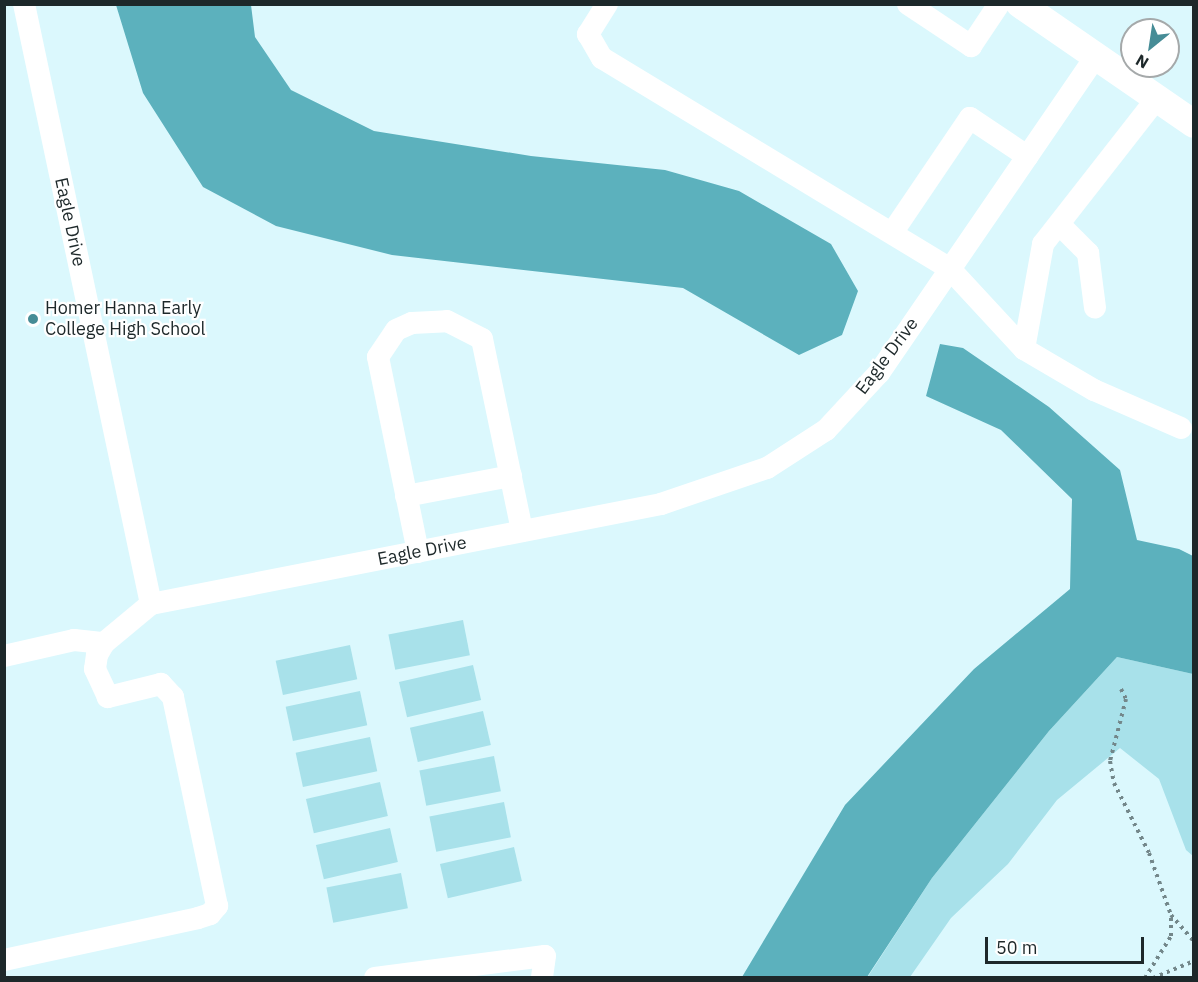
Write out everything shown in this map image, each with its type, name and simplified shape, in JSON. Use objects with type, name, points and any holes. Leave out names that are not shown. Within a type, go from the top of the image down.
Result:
[{"type":"main road","points":[[1020,4],[1194,124]]},
{"type":"street","name":"Eagle Drive","points":[[24,4],[151,604],[661,504],[767,468],[826,430],[879,373],[1096,56]]},
{"type":"street","points":[[607,4],[588,34],[602,58],[951,269],[1024,350],[1094,390],[1181,428]]},
{"type":"street","points":[[908,4],[971,46],[999,4]]},
{"type":"street","points":[[1024,350],[1043,244],[1157,98]]},
{"type":"street","points":[[892,233],[970,118],[1027,156]]},
{"type":"street","points":[[1060,225],[1088,253],[1095,308]]},
{"type":"street","points":[[418,552],[378,357],[396,330],[412,323],[447,321],[482,339],[522,531]]},
{"type":"street","points":[[406,496],[511,476]]},
{"type":"street","points":[[4,960],[198,918],[210,914],[217,906],[173,697],[161,684],[108,697],[96,669],[97,655],[104,643],[151,604]]},
{"type":"street","points":[[4,656],[74,640],[104,643]]},
{"type":"street","points":[[375,978],[544,967]]},
{"type":"path","points":[[1121,688],[1126,699],[1110,761],[1114,783],[1149,853],[1171,915],[1171,936],[1145,978]]},
{"type":"path","points":[[1171,915],[1194,941]]},
{"type":"path","points":[[1153,978],[1194,961]]},
{"type":"shaded area","points":[[116,5],[251,5],[255,37],[291,90],[374,131],[531,156],[665,170],[739,191],[831,244],[858,291],[842,335],[799,355],[683,288],[392,255],[276,226],[203,187],[143,93]]},
{"type":"shaded area","points":[[940,344],[963,348],[1049,407],[1120,470],[1137,540],[1179,549],[1193,556],[1193,674],[1117,657],[1049,731],[932,878],[867,977],[742,977],[845,805],[974,669],[1070,589],[1072,499],[1001,430],[926,396]]},
{"type":"shaded area","points":[[463,620],[470,655],[395,670],[388,635]]},
{"type":"shaded area","points":[[350,645],[357,679],[283,695],[276,661]]},
{"type":"shaded area","points":[[1117,657],[1193,674],[1193,856],[1186,850],[1159,779],[1120,748],[1057,800],[1008,864],[951,918],[910,977],[867,978],[932,878],[1049,731]]},
{"type":"shaded area","points":[[473,665],[481,700],[407,717],[399,682]]},
{"type":"shaded area","points":[[360,691],[367,725],[293,741],[286,707]]},
{"type":"shaded area","points":[[483,711],[491,745],[418,762],[410,728]]},
{"type":"shaded area","points":[[370,737],[377,771],[303,787],[296,753]]},
{"type":"shaded area","points":[[494,756],[501,791],[426,806],[419,771]]},
{"type":"shaded area","points":[[380,782],[388,816],[314,833],[306,799]]},
{"type":"shaded area","points":[[504,802],[511,837],[436,852],[429,817]]},
{"type":"shaded area","points":[[390,828],[398,862],[324,879],[316,845]]},
{"type":"shaded area","points":[[514,847],[522,881],[448,898],[440,864]]},
{"type":"shaded area","points":[[401,873],[408,908],[333,923],[326,888]]},
{"type":"place","name":"Homer Hanna Early College High School","points":[[33,319]]}]
